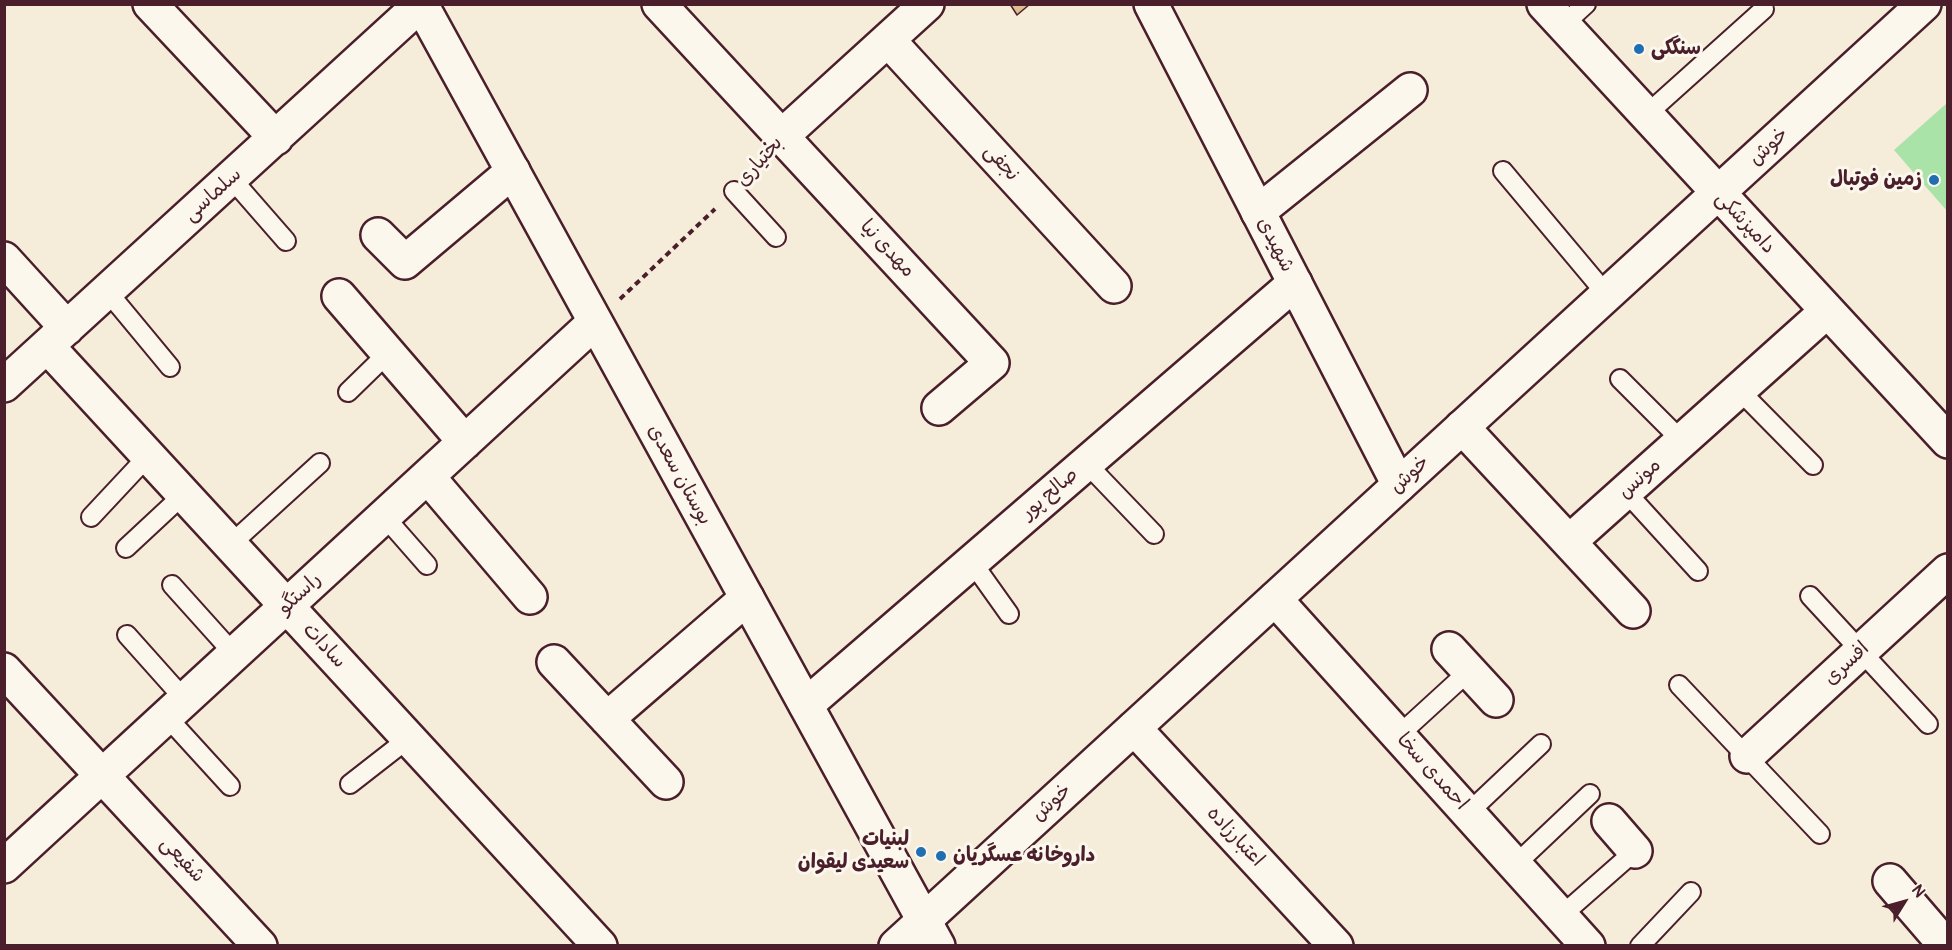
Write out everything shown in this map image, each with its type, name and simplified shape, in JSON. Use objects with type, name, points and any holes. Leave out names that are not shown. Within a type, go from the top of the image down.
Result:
[{"type":"street","name":"سلماسی","points":[[4,385],[421,4]]},
{"type":"street","name":"بوستان سعدی","points":[[421,4],[931,933]]},
{"type":"street","name":"مهدی نیا","points":[[659,4],[992,363],[939,408]]},
{"type":"street","name":"بختیاری","points":[[782,136],[927,4]]},
{"type":"street","name":"شهیدی","points":[[1151,4],[1399,485]]},
{"type":"street","name":"خوش","points":[[896,945],[931,933],[1134,728],[1718,194],[1919,6]]},
{"type":"street","points":[[159,8],[276,138]]},
{"type":"street","name":"دامپزشکی","points":[[1564,11],[1646,115],[1947,441]]},
{"type":"street","name":"نجفی","points":[[888,40],[1114,286]]},
{"type":"street","points":[[1258,212],[1410,90]]},
{"type":"street","points":[[378,235],[405,262],[513,171]]},
{"type":"street","name":"سادات","points":[[4,258],[57,337],[148,456],[600,945]]},
{"type":"street","name":"صالح پور","points":[[806,705],[1295,283]]},
{"type":"street","points":[[339,296],[465,442]]},
{"type":"street","name":"مونس","points":[[1569,542],[1827,311]]},
{"type":"street","name":"راستگو","points":[[9,853],[103,775],[595,322]]},
{"type":"street","points":[[1462,427],[1633,611]]},
{"type":"street","points":[[428,477],[530,597]]},
{"type":"street","name":"افسری","points":[[1747,756],[1947,571]]},
{"type":"street","points":[[607,719],[747,598]]},
{"type":"street","name":"احمدی سخا","points":[[1275,599],[1588,945]]},
{"type":"street","points":[[1459,660],[1496,700]]},
{"type":"street","points":[[554,662],[666,782]]},
{"type":"street","name":"شفیعی","points":[[4,670],[260,945]]},
{"type":"street","name":"اعتبارزاده","points":[[1134,728],[1336,945]]},
{"type":"street","points":[[1609,821],[1635,851]]},
{"type":"street","points":[[1890,881],[1946,945]]},
{"type":"lane","points":[[1646,115],[1764,9]]},
{"type":"lane","points":[[1503,171],[1607,295]]},
{"type":"lane","points":[[231,178],[286,241]]},
{"type":"lane","points":[[734,191],[776,237]]},
{"type":"lane","points":[[107,291],[170,367]]},
{"type":"lane","points":[[348,392],[388,353]]},
{"type":"lane","points":[[1620,379],[1682,441]]},
{"type":"lane","points":[[1739,390],[1813,465]]},
{"type":"lane","points":[[91,517],[148,456]]},
{"type":"lane","points":[[230,545],[320,463]]},
{"type":"lane","points":[[1086,463],[1154,534]]},
{"type":"lane","points":[[1626,492],[1698,571]]},
{"type":"lane","points":[[126,548],[184,494]]},
{"type":"lane","points":[[384,516],[427,565]]},
{"type":"lane","points":[[972,562],[1009,614]]},
{"type":"lane","points":[[172,585],[234,654]]},
{"type":"lane","points":[[1810,596],[1928,724]]},
{"type":"lane","points":[[127,635],[230,786]]},
{"type":"lane","points":[[1399,735],[1459,660]]},
{"type":"lane","points":[[1679,685],[1820,834]]},
{"type":"lane","points":[[350,784],[409,738]]},
{"type":"lane","points":[[1468,813],[1541,744]]},
{"type":"lane","points":[[1515,865],[1590,794]]},
{"type":"lane","points":[[1561,916],[1635,851]]},
{"type":"lane","points":[[1640,945],[1691,892]]},
{"type":"path","name":"بختیاری","points":[[595,322],[734,191]]},
{"type":"green space","name":"زمین فوتبال","points":[[1947,103],[1947,211],[1894,150]]},
{"type":"building","points":[[1010,4],[1030,4],[1017,15]]},
{"type":"place","name":"سنگکی","points":[[1639,49]]},
{"type":"place","name":"زمین فوتبال","points":[[1934,180]]},
{"type":"place","name":"لبنیات سعیدی لیقوان","points":[[921,852]]},
{"type":"place","name":"داروخانه عسگریان","points":[[941,856]]}]
